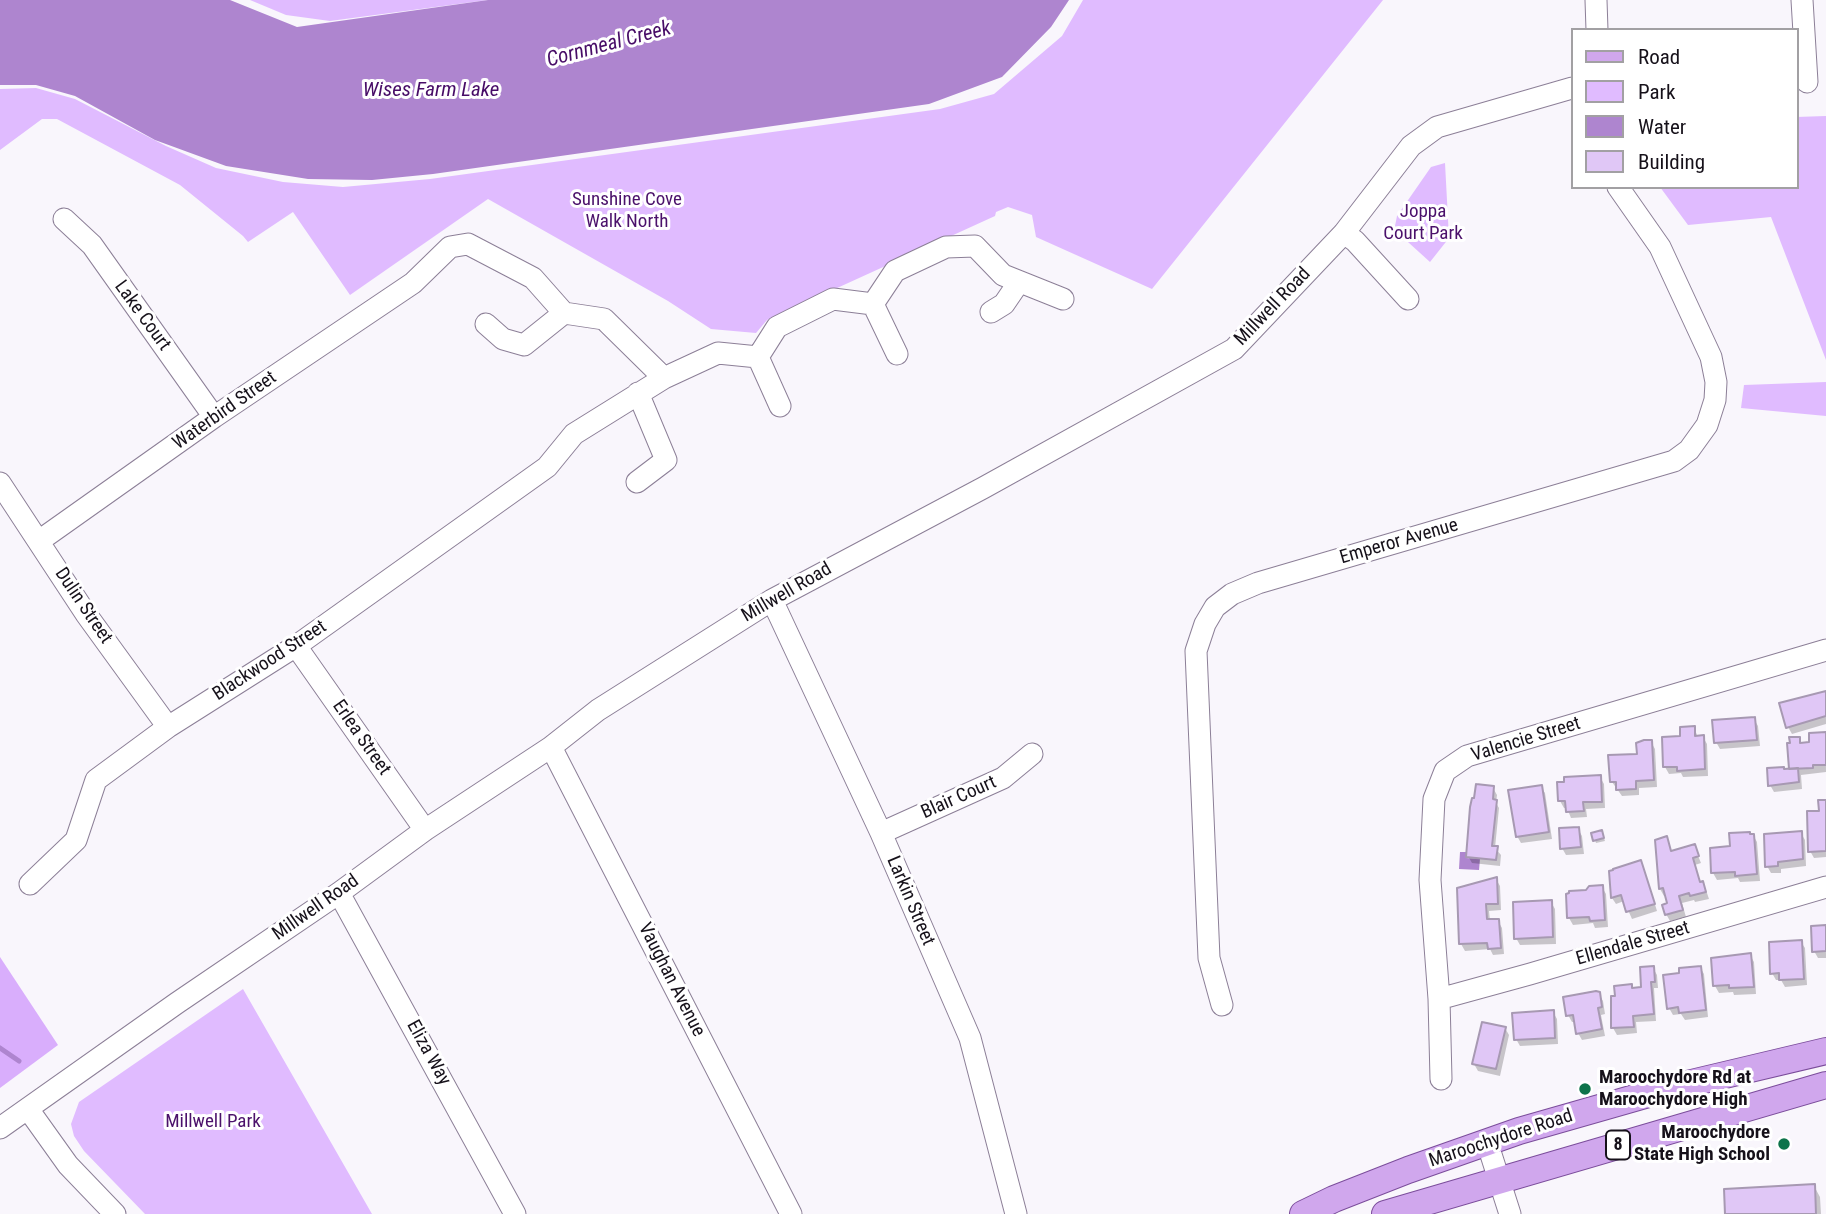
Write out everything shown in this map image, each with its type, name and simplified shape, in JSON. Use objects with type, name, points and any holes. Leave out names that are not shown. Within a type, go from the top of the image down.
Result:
[{"type":"main road","name":"Maroochydore Road","points":[[1303,1214],[1408,1170],[1487,1142],[1666,1088],[1826,1051]]},
{"type":"main road","name":"Maroochydore Road","points":[[1385,1214],[1826,1084]]},
{"type":"street","points":[[1596,0],[1597,28]]},
{"type":"street","points":[[1802,0],[1810,82]]},
{"type":"street","name":"Millwell Road","points":[[0,1128],[339,893],[425,830],[551,747],[598,710],[772,600],[983,488],[1234,349],[1344,233],[1411,146],[1437,127],[1570,89]]},
{"type":"street","name":"Emperor Avenue","points":[[1222,1005],[1209,958],[1196,651],[1205,624],[1215,607],[1233,594],[1258,583],[1674,461],[1689,450],[1707,425],[1715,400],[1716,382],[1711,357],[1660,247],[1619,189]]},
{"type":"street","name":"Lake Court","points":[[64,219],[92,245],[215,417]]},
{"type":"street","points":[[1344,233],[1355,241],[1408,299]]},
{"type":"street","name":"Waterbird Street","points":[[39,541],[215,417],[413,283],[450,247],[468,244],[533,278],[564,313]]},
{"type":"street","points":[[873,304],[895,271],[946,247],[975,246],[1003,275],[1063,299]]},
{"type":"street","points":[[992,312],[1004,304],[1019,282]]},
{"type":"street","points":[[779,406],[758,357],[777,327],[833,299],[873,304]]},
{"type":"street","points":[[873,304],[897,355]]},
{"type":"street","points":[[486,324],[503,340],[524,345],[564,313],[604,320],[664,378]]},
{"type":"street","name":"Blackwood Street","points":[[30,884],[76,840],[96,780],[168,727],[296,646],[547,467],[574,434],[638,393],[718,353],[758,357]]},
{"type":"street","points":[[637,482],[666,460],[638,393]]},
{"type":"street","name":"Dulin Street","points":[[0,483],[86,614],[168,727]]},
{"type":"street","name":"Larkin Street","points":[[772,600],[881,833],[970,1038],[1016,1214]]},
{"type":"street","name":"Erlea Street","points":[[296,646],[425,830]]},
{"type":"street","name":"Valencie Street","points":[[1441,1079],[1439,999],[1430,880],[1434,799],[1445,771],[1467,756],[1826,650]]},
{"type":"street","name":"Vaughan Avenue","points":[[551,747],[792,1214]]},
{"type":"street","name":"Blair Court","points":[[881,833],[1003,778],[1032,754]]},
{"type":"street","name":"Ellendale Street","points":[[1439,999],[1826,887]]},
{"type":"street","name":"Eliza Way","points":[[339,893],[515,1214]]},
{"type":"street","points":[[28,1109],[68,1165],[115,1214]]},
{"type":"street","points":[[1487,1142],[1510,1214]]},
{"type":"green space","points":[[250,0],[488,0],[330,21],[286,15]]},
{"type":"green space","name":"Sunshine Cove Walk North","points":[[1083,0],[1383,0],[1152,289],[1036,237],[1032,215],[1008,207],[996,212],[995,216],[767,320],[756,333],[711,329],[668,301],[488,199],[350,295],[293,212],[248,242],[180,185],[57,119],[42,119],[0,150],[0,89],[36,88],[75,99],[166,146],[216,168],[283,182],[343,187],[430,179],[940,109],[994,94],[1062,36]]},
{"type":"green space","points":[[1826,116],[1826,360],[1771,217],[1688,225],[1661,189],[1798,189],[1798,117]]},
{"type":"green space","name":"Joppa Court Park","points":[[1445,163],[1449,238],[1430,262],[1398,233],[1395,226],[1397,216],[1431,167]]},
{"type":"green space","points":[[1826,382],[1826,416],[1741,408],[1744,385]]},
{"type":"green space","name":"Millwell Park","points":[[243,989],[372,1214],[145,1214],[84,1151],[74,1136],[71,1124],[79,1102]]},
{"type":"shaded area","points":[[0,957],[58,1045],[0,1088]]},
{"type":"water","name":"Wises Farm Lake","points":[[0,0],[230,0],[297,27],[488,0],[1069,0],[1051,27],[1002,77],[929,104],[433,174],[372,180],[308,179],[226,166],[155,140],[75,96],[36,85],[0,85]]},
{"type":"water","points":[[1460,852],[1466,852],[1466,858],[1480,859],[1479,870],[1459,869]]},
{"type":"building","points":[[1826,691],[1826,716],[1786,728],[1779,703]]},
{"type":"building","points":[[1755,717],[1757,740],[1714,743],[1712,720]]},
{"type":"building","points":[[1695,726],[1695,736],[1704,735],[1705,769],[1677,771],[1677,767],[1663,767],[1662,737],[1680,736],[1680,727]]},
{"type":"building","points":[[1826,732],[1826,765],[1789,769],[1789,737],[1800,737],[1800,743],[1809,742],[1809,733]]},
{"type":"building","points":[[1652,740],[1654,780],[1636,781],[1636,789],[1616,790],[1616,782],[1610,782],[1608,755],[1637,754],[1636,743]]},
{"type":"building","points":[[1767,768],[1798,768],[1799,782],[1768,786]]},
{"type":"building","points":[[1601,775],[1602,802],[1583,802],[1584,811],[1566,812],[1565,801],[1558,801],[1557,782],[1564,782],[1564,777]]},
{"type":"building","points":[[1476,784],[1494,786],[1493,799],[1497,800],[1492,846],[1498,846],[1496,860],[1466,857],[1470,807]]},
{"type":"building","points":[[1542,785],[1549,832],[1516,837],[1508,790]]},
{"type":"building","points":[[1818,800],[1826,800],[1826,851],[1808,852],[1807,811],[1819,811]]},
{"type":"building","points":[[1579,827],[1581,847],[1560,849],[1559,828]]},
{"type":"building","points":[[1602,830],[1604,838],[1593,841],[1591,833]]},
{"type":"building","points":[[1802,831],[1803,859],[1778,862],[1778,866],[1765,867],[1764,834]]},
{"type":"building","points":[[1729,833],[1754,834],[1757,874],[1735,876],[1735,872],[1711,873],[1710,848],[1730,846]]},
{"type":"building","points":[[1667,836],[1671,851],[1695,844],[1699,856],[1693,858],[1706,892],[1679,896],[1683,910],[1665,915],[1662,905],[1667,903],[1663,888],[1659,889],[1655,840]]},
{"type":"building","points":[[1641,860],[1655,904],[1626,912],[1621,895],[1611,898],[1609,871]]},
{"type":"building","points":[[1497,877],[1498,904],[1486,904],[1487,919],[1499,919],[1501,948],[1488,949],[1487,943],[1459,944],[1457,888]]},
{"type":"building","points":[[1603,885],[1605,920],[1590,921],[1589,917],[1567,918],[1566,894],[1569,891]]},
{"type":"building","points":[[1552,900],[1553,937],[1514,939],[1513,902]]},
{"type":"building","points":[[1826,925],[1826,951],[1812,952],[1811,926]]},
{"type":"building","points":[[1802,940],[1804,979],[1779,980],[1779,973],[1770,974],[1769,942]]},
{"type":"building","points":[[1751,953],[1754,987],[1713,986],[1711,958]]},
{"type":"building","points":[[1654,966],[1655,982],[1651,982],[1654,1014],[1633,1016],[1634,1027],[1611,1028],[1611,996],[1615,996],[1614,986],[1632,984],[1632,988],[1641,987],[1640,967]]},
{"type":"building","points":[[1701,966],[1706,1010],[1679,1013],[1678,1007],[1667,1009],[1663,975],[1679,973],[1679,968]]},
{"type":"building","points":[[1600,992],[1602,1007],[1598,1008],[1602,1029],[1576,1034],[1573,1015],[1566,1016],[1563,997]]},
{"type":"building","points":[[1554,1010],[1555,1038],[1514,1040],[1512,1013]]},
{"type":"building","points":[[1482,1022],[1506,1027],[1496,1069],[1472,1064]]},
{"type":"building","points":[[1815,1184],[1816,1214],[1725,1214],[1724,1189]]},
{"type":"waterway","points":[[0,1048],[19,1061]]},
{"type":"place","name":"Maroochydore Rd at Maroochydore High","points":[[1585,1089]]},
{"type":"place","name":"Maroochydore State High School","points":[[1784,1144]]},
{"type":"water label","name":"Cornmeal Creek","points":[[609,45]]}]
